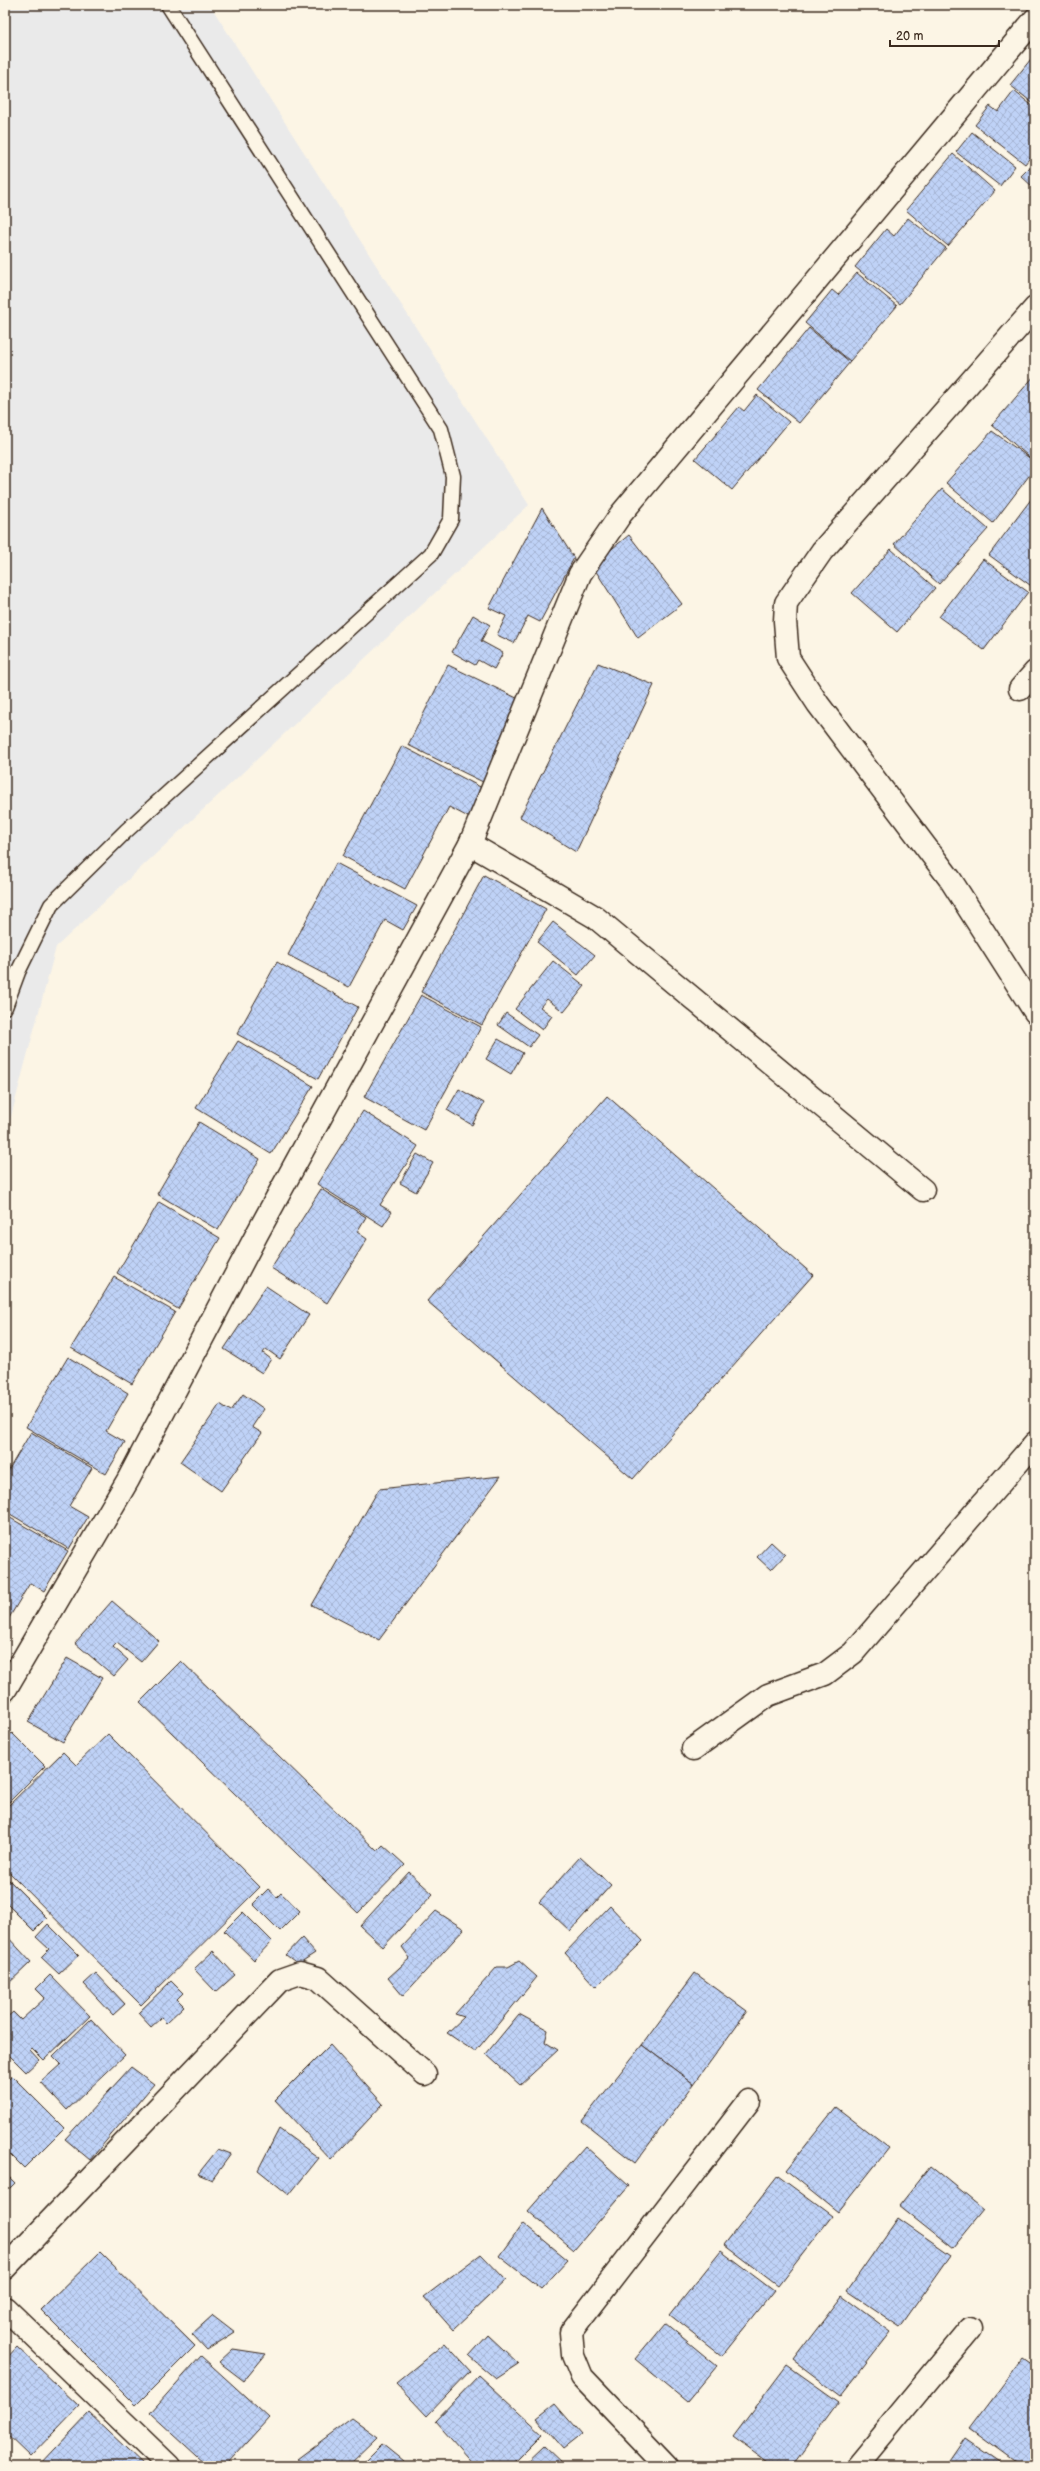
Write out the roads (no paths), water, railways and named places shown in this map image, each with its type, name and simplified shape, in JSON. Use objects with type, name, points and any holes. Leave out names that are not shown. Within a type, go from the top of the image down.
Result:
[{"type":"street","points":[[5,1690],[128,1480],[257,1234],[470,844],[580,574],[621,514],[1035,19]]},
{"type":"street","points":[[1035,308],[822,551],[786,603],[785,621],[788,658],[818,704],[950,879],[1035,1012]]},
{"type":"street","points":[[1020,689],[1035,672]]},
{"type":"street","points":[[470,844],[595,916],[923,1190]]},
{"type":"street","points":[[693,1749],[768,1695],[825,1674],[853,1653],[1035,1443]]},
{"type":"street","points":[[5,2268],[280,1980],[300,1973],[318,1978],[425,2074]]},
{"type":"street","points":[[667,2466],[582,2377],[573,2355],[571,2332],[749,2101]]},
{"type":"street","points":[[5,2308],[169,2466]]},
{"type":"street","points":[[857,2466],[970,2329]]},
{"type":"lane","points":[[5,1007],[18,972],[51,905],[126,831],[432,554],[451,519],[453,476],[441,429],[168,5]]}]
